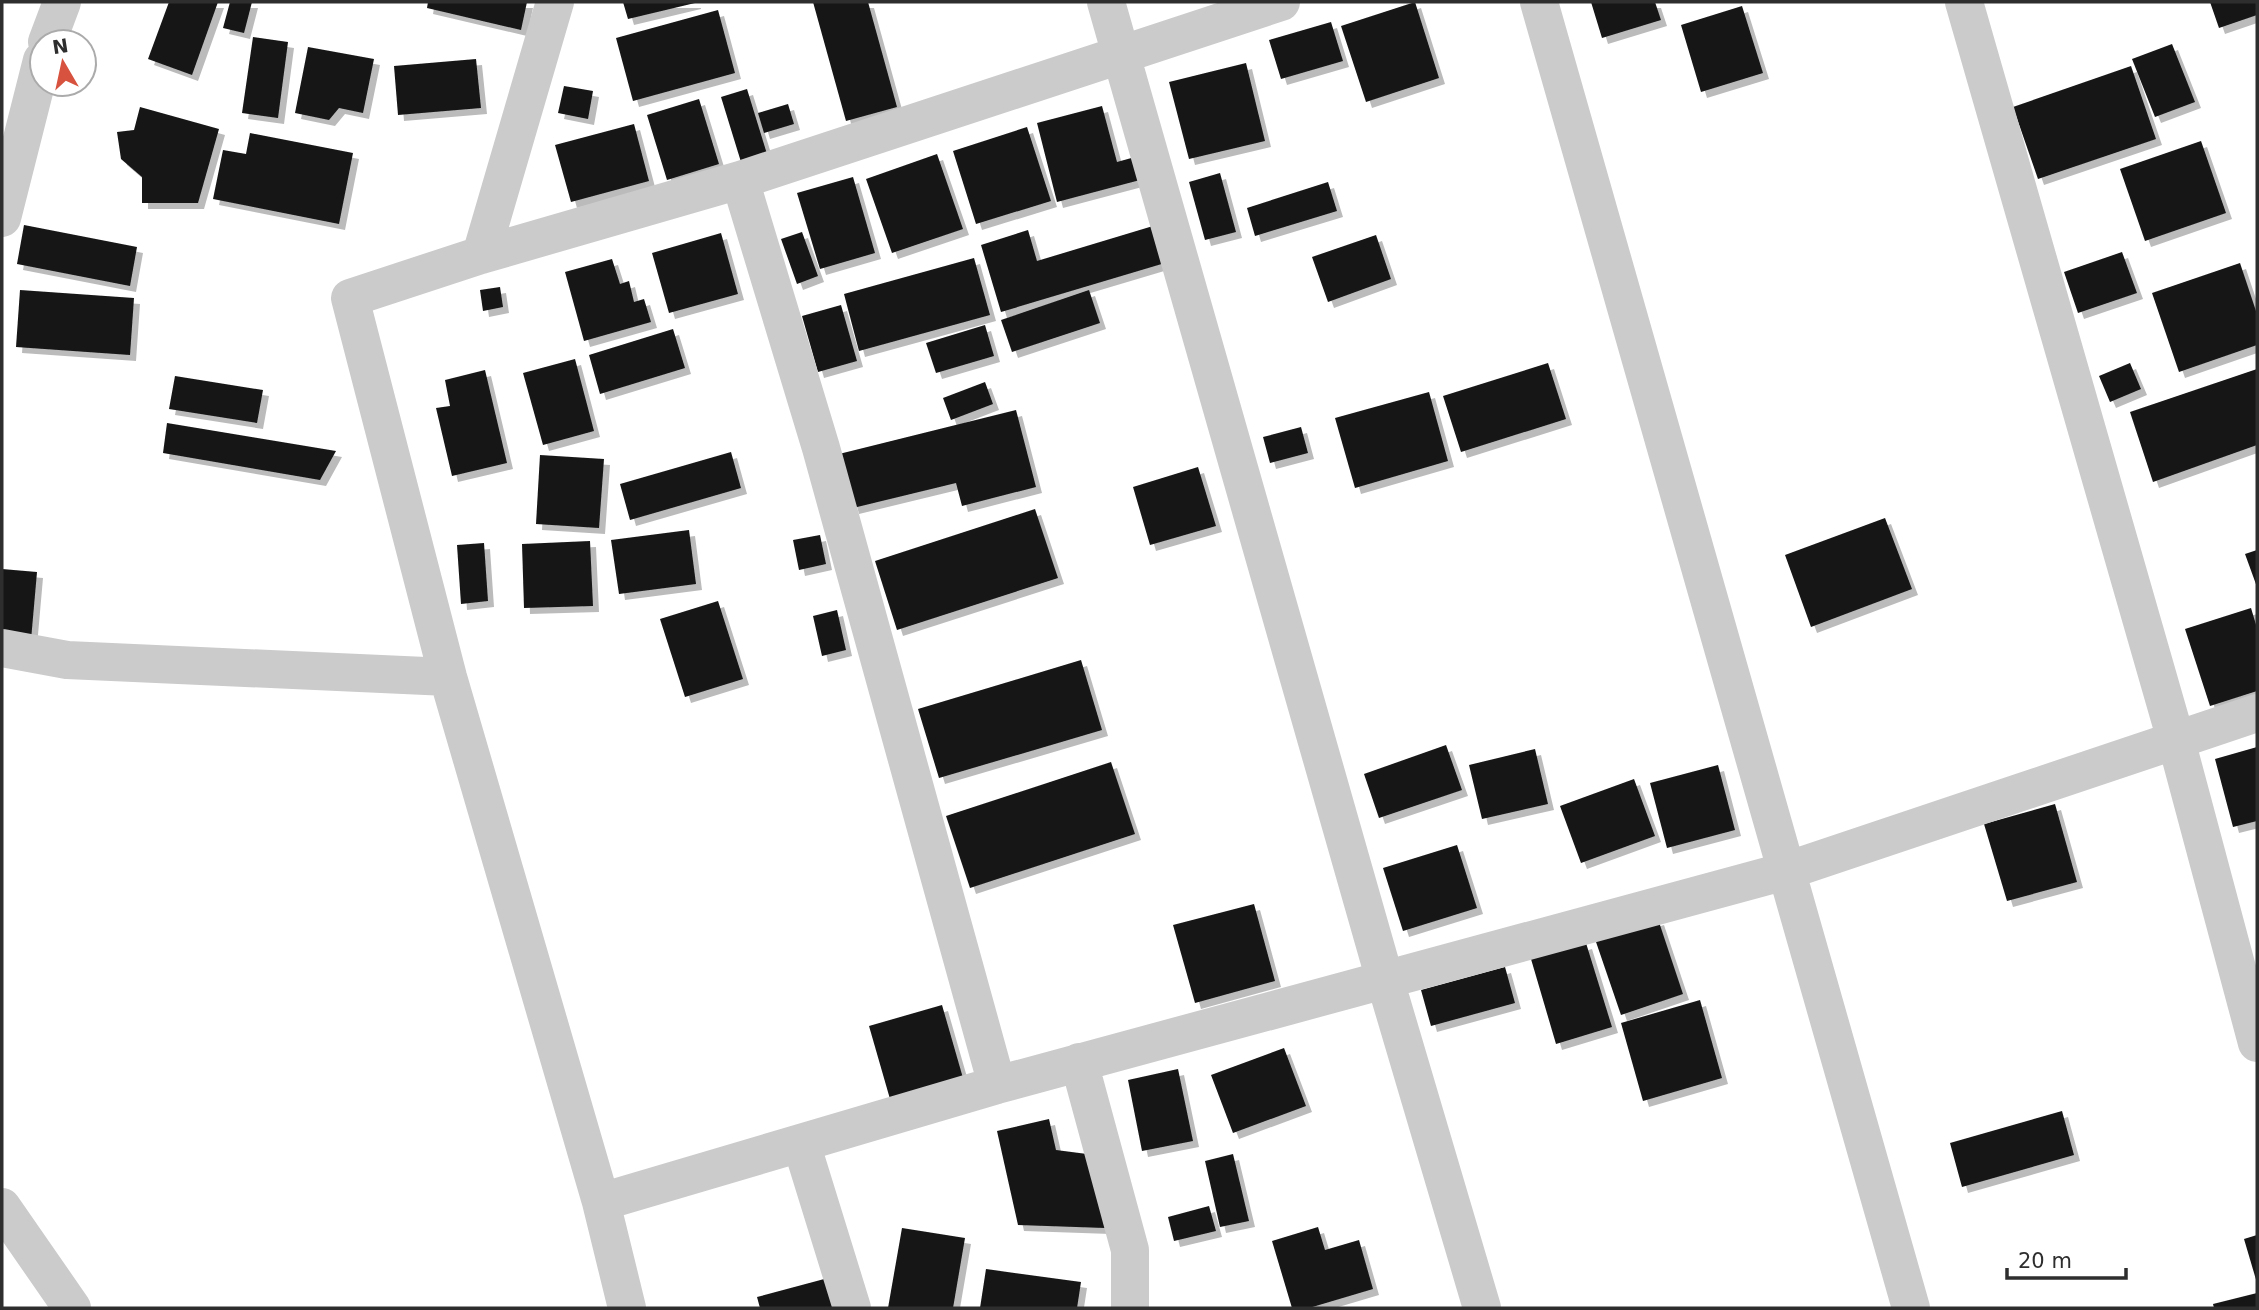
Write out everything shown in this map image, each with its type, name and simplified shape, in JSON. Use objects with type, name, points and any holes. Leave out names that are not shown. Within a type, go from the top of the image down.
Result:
[{"type":"street","points":[[52,28],[62,2]]},
{"type":"street","points":[[481,255],[555,2]]},
{"type":"street","points":[[1107,2],[1385,980],[1482,1308]]},
{"type":"street","points":[[626,1308],[601,1202],[448,677],[350,298],[481,255],[740,180],[1281,2]]},
{"type":"street","points":[[1539,2],[1911,1308]]},
{"type":"street","points":[[1964,2],[2176,740],[2257,1043]]},
{"type":"street","points":[[2,218],[32,98]]},
{"type":"street","points":[[740,180],[821,448],[997,1085]]},
{"type":"street","points":[[2,648],[68,660],[448,677]]},
{"type":"street","points":[[601,1202],[1079,1062],[1786,871],[2257,713]]},
{"type":"street","points":[[1079,1062],[1130,1250],[1130,1308]]},
{"type":"street","points":[[801,1143],[852,1308]]},
{"type":"street","points":[[2,1207],[72,1308]]},
{"type":"building","points":[[169,2],[218,2],[192,75],[148,59]]},
{"type":"building","points":[[230,2],[252,2],[244,33],[223,28]]},
{"type":"building","points":[[428,2],[527,2],[521,30],[427,8]]},
{"type":"building","points":[[623,2],[695,2],[695,3],[628,19]]},
{"type":"building","points":[[813,2],[868,2],[897,107],[846,121]]},
{"type":"building","points":[[1415,2],[1439,78],[1366,102],[1341,26]]},
{"type":"building","points":[[1591,2],[1655,2],[1661,20],[1602,38]]},
{"type":"building","points":[[2210,2],[2257,2],[2257,15],[2219,28]]},
{"type":"building","points":[[1742,6],[1763,73],[1701,92],[1681,25]]},
{"type":"building","points":[[718,10],[735,73],[633,101],[616,38]]},
{"type":"building","points":[[1331,22],[1343,61],[1281,79],[1269,40]]},
{"type":"building","points":[[253,37],[288,42],[278,118],[242,113]]},
{"type":"building","points":[[2172,44],[2195,102],[2155,117],[2132,59]]},
{"type":"building","points":[[308,47],[374,59],[363,113],[339,108],[329,120],[295,113]]},
{"type":"building","points":[[476,59],[481,108],[398,115],[394,66]]},
{"type":"building","points":[[1246,63],[1265,141],[1189,159],[1169,82]]},
{"type":"building","points":[[2131,66],[2156,139],[2038,179],[2013,107]]},
{"type":"building","points":[[564,86],[593,91],[588,119],[558,113]]},
{"type":"building","points":[[747,89],[767,154],[741,162],[721,97]]},
{"type":"building","points":[[699,99],[719,164],[667,180],[647,115]]},
{"type":"building","points":[[788,104],[794,124],[764,133],[758,113]]},
{"type":"building","points":[[1102,106],[1117,162],[1135,157],[1140,180],[1057,202],[1037,123]]},
{"type":"building","points":[[140,107],[219,129],[198,203],[142,203],[142,177],[121,159],[117,132],[134,130]]},
{"type":"building","points":[[634,124],[649,181],[571,202],[555,145]]},
{"type":"building","points":[[1027,127],[1051,201],[976,224],[953,151]]},
{"type":"building","points":[[250,133],[353,153],[339,224],[213,199],[223,150],[246,154]]},
{"type":"building","points":[[2201,141],[2226,213],[2145,241],[2120,169]]},
{"type":"building","points":[[937,154],[963,229],[892,253],[866,179]]},
{"type":"building","points":[[1220,173],[1236,232],[1205,240],[1189,182]]},
{"type":"building","points":[[853,177],[875,253],[820,269],[797,193]]},
{"type":"building","points":[[1328,182],[1337,211],[1255,236],[1247,208]]},
{"type":"building","points":[[24,225],[137,247],[130,286],[17,264]]},
{"type":"building","points":[[1153,226],[1165,263],[1001,312],[981,245],[1028,230],[1037,261]]},
{"type":"building","points":[[802,232],[818,276],[797,284],[781,239]]},
{"type":"building","points":[[721,233],[738,294],[669,313],[652,253]]},
{"type":"building","points":[[1376,235],[1391,279],[1328,302],[1312,257]]},
{"type":"building","points":[[2122,252],[2137,293],[2078,313],[2064,272]]},
{"type":"building","points":[[974,258],[990,315],[859,351],[844,294]]},
{"type":"building","points":[[612,259],[620,284],[629,281],[634,302],[644,299],[651,322],[584,341],[565,272]]},
{"type":"building","points":[[2240,263],[2257,314],[2257,345],[2179,372],[2152,293]]},
{"type":"building","points":[[500,287],[503,307],[483,311],[480,290]]},
{"type":"building","points":[[20,290],[134,298],[130,355],[16,347]]},
{"type":"building","points":[[1089,290],[1100,323],[1012,352],[1001,320]]},
{"type":"building","points":[[841,305],[857,361],[818,372],[802,316]]},
{"type":"building","points":[[985,325],[994,356],[936,373],[926,343]]},
{"type":"building","points":[[673,329],[685,368],[600,394],[589,355]]},
{"type":"building","points":[[575,359],[594,431],[543,445],[523,373]]},
{"type":"building","points":[[1548,363],[1566,419],[1461,452],[1443,396]]},
{"type":"building","points":[[2130,363],[2141,389],[2110,402],[2099,376]]},
{"type":"building","points":[[2257,369],[2257,445],[2153,482],[2130,412]]},
{"type":"building","points":[[485,370],[507,463],[452,476],[436,408],[450,406],[445,380]]},
{"type":"building","points":[[175,376],[263,390],[257,423],[169,409]]},
{"type":"building","points":[[985,382],[993,404],[951,420],[943,398]]},
{"type":"building","points":[[1429,392],[1448,461],[1355,488],[1335,418]]},
{"type":"building","points":[[1016,410],[1036,487],[962,506],[956,483],[853,508],[839,454]]},
{"type":"building","points":[[167,423],[336,451],[320,480],[163,453]]},
{"type":"building","points":[[1301,427],[1308,453],[1270,463],[1263,437]]},
{"type":"building","points":[[731,452],[741,488],[630,520],[620,484]]},
{"type":"building","points":[[540,455],[604,459],[599,528],[536,524]]},
{"type":"building","points":[[1198,467],[1216,526],[1150,545],[1133,487]]},
{"type":"building","points":[[1035,509],[1058,578],[897,630],[875,561]]},
{"type":"building","points":[[1885,518],[1912,589],[1811,627],[1785,555]]},
{"type":"building","points":[[689,530],[696,584],[619,594],[611,540]]},
{"type":"building","points":[[820,535],[826,564],[799,570],[793,540]]},
{"type":"building","points":[[590,541],[593,606],[524,608],[522,544]]},
{"type":"building","points":[[484,543],[488,601],[461,604],[457,545]]},
{"type":"building","points":[[2257,550],[2257,587],[2245,554]]},
{"type":"building","points":[[2,569],[37,572],[31,640],[2,638]]},
{"type":"building","points":[[718,601],[743,679],[685,697],[660,619]]},
{"type":"building","points":[[2251,608],[2257,628],[2257,691],[2210,706],[2185,629]]},
{"type":"building","points":[[837,610],[846,650],[822,656],[813,616]]},
{"type":"building","points":[[1081,660],[1102,730],[939,778],[918,709]]},
{"type":"building","points":[[1446,745],[1462,790],[1379,818],[1364,774]]},
{"type":"building","points":[[2257,747],[2257,821],[2233,827],[2215,759]]},
{"type":"building","points":[[1535,749],[1548,804],[1482,819],[1469,765]]},
{"type":"building","points":[[1111,762],[1135,834],[970,888],[946,816]]},
{"type":"building","points":[[1718,765],[1735,830],[1667,848],[1650,783]]},
{"type":"building","points":[[1634,779],[1655,836],[1581,863],[1560,806]]},
{"type":"building","points":[[2055,804],[2077,882],[2007,901],[1984,824]]},
{"type":"building","points":[[1457,845],[1477,908],[1403,931],[1383,868]]},
{"type":"building","points":[[1254,904],[1275,981],[1195,1003],[1173,925]]},
{"type":"building","points":[[1658,919],[1683,994],[1621,1015],[1595,939]]},
{"type":"building","points":[[1586,943],[1612,1027],[1556,1044],[1531,959]]},
{"type":"building","points":[[1505,967],[1515,1003],[1431,1026],[1421,990]]},
{"type":"building","points":[[1700,1000],[1722,1078],[1643,1101],[1621,1023]]},
{"type":"building","points":[[942,1005],[963,1078],[890,1099],[869,1026]]},
{"type":"building","points":[[1284,1048],[1306,1106],[1233,1133],[1211,1075]]},
{"type":"building","points":[[1178,1069],[1193,1141],[1142,1151],[1128,1080]]},
{"type":"building","points":[[2062,1111],[2074,1155],[1962,1187],[1950,1143]]},
{"type":"building","points":[[1049,1119],[1056,1150],[1087,1154],[1105,1228],[1018,1225],[997,1131]]},
{"type":"building","points":[[1233,1154],[1249,1221],[1220,1227],[1205,1161]]},
{"type":"building","points":[[1209,1206],[1216,1231],[1174,1241],[1168,1217]]},
{"type":"building","points":[[1318,1227],[1325,1250],[1359,1240],[1373,1289],[1309,1308],[1292,1308],[1272,1241]]},
{"type":"building","points":[[902,1228],[965,1238],[953,1308],[888,1308]]},
{"type":"building","points":[[2257,1235],[2257,1283],[2244,1239]]},
{"type":"building","points":[[986,1269],[1081,1282],[1077,1308],[980,1308]]},
{"type":"building","points":[[828,1278],[836,1308],[760,1308],[757,1297]]},
{"type":"building","points":[[2257,1293],[2257,1308],[2214,1308],[2213,1304]]}]
